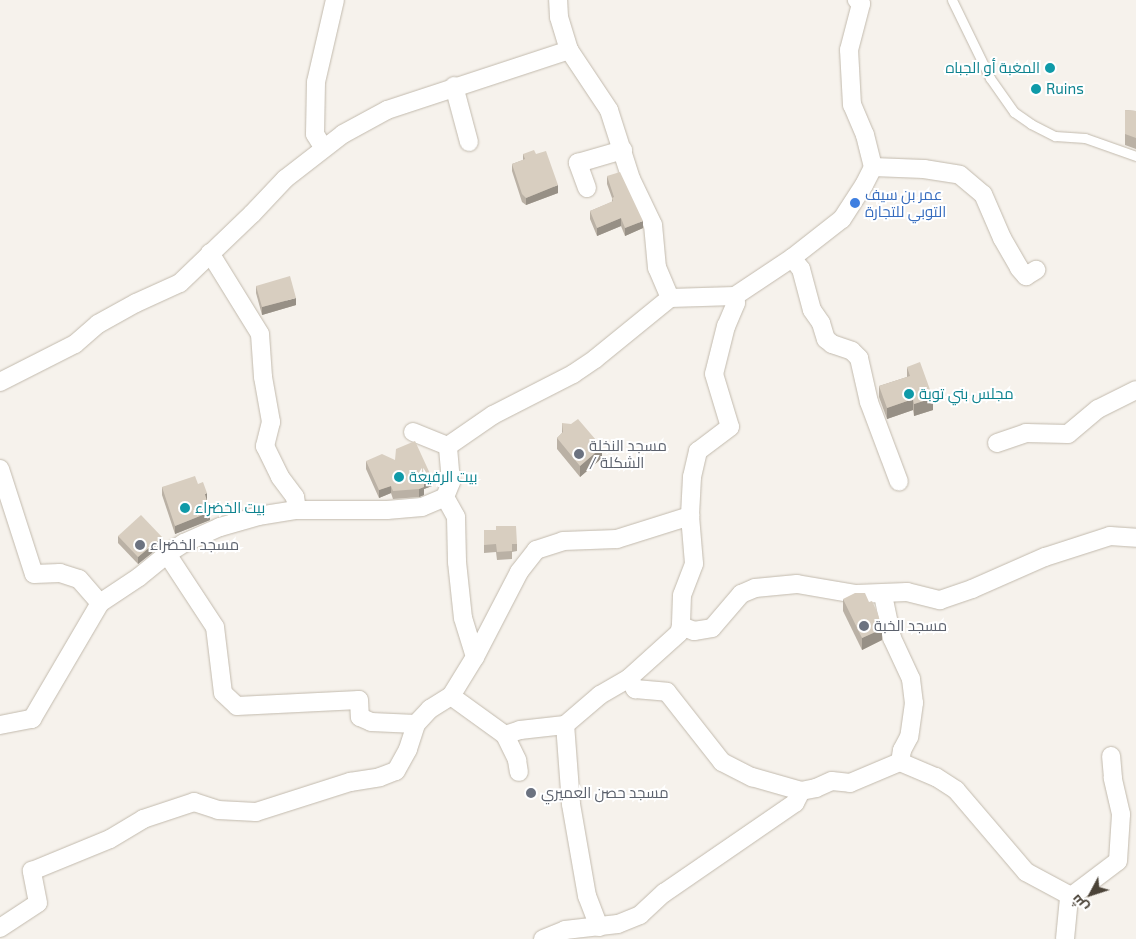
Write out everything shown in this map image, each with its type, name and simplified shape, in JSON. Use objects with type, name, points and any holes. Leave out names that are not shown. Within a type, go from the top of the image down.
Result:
[{"type":"street","points":[[323,147],[315,134],[316,82],[335,0]]},
{"type":"street","points":[[558,0],[559,17],[569,50],[609,110],[631,179],[654,224],[657,268],[670,298]]},
{"type":"street","points":[[448,446],[493,415],[573,374],[595,359],[670,298],[734,296],[792,258],[842,219],[873,167],[865,136],[852,105],[849,50],[861,1]]},
{"type":"street","points":[[0,382],[75,344],[98,324],[113,315],[180,283],[252,214],[284,179],[323,147],[387,110],[454,86],[569,50]]},
{"type":"street","points":[[454,86],[469,142]]},
{"type":"street","points":[[587,188],[578,163],[623,150]]},
{"type":"street","points":[[873,167],[924,169],[960,175],[983,194],[1002,238],[1019,268],[1026,276],[1036,270]]},
{"type":"street","points":[[210,254],[260,334],[263,378],[270,422],[264,446],[280,477],[295,497],[297,510]]},
{"type":"street","points":[[792,258],[801,269],[812,310],[821,323],[826,339],[832,344],[852,351],[859,358],[869,402],[899,482]]},
{"type":"street","points":[[505,735],[520,730],[565,725],[600,695],[629,678],[678,633],[681,626],[682,595],[694,564],[690,516],[692,477],[698,451],[730,427],[714,374],[726,326],[736,303],[734,296]]},
{"type":"street","points":[[997,443],[1026,433],[1068,434],[1098,409],[1136,390]]},
{"type":"street","points":[[413,432],[448,446]]},
{"type":"street","points":[[0,725],[32,719],[100,603],[139,577],[184,543],[220,527],[258,516],[297,510],[422,507],[445,497],[451,482],[448,446]]},
{"type":"street","points":[[0,469],[34,574],[60,573],[79,579],[100,603]]},
{"type":"street","points":[[445,497],[456,517],[457,562],[463,618],[475,657]]},
{"type":"street","points":[[0,928],[38,903],[32,871],[110,839],[143,819],[194,802],[218,810],[256,812],[350,782],[380,777],[396,771],[408,749],[416,724],[430,709],[451,696],[475,657],[519,572],[536,550],[563,540],[617,539],[690,516]]},
{"type":"street","points":[[681,626],[694,631],[712,628],[741,594],[755,588],[797,584],[856,594],[883,595],[907,592],[940,600],[972,589],[1045,557],[1110,536],[1136,538]]},
{"type":"street","points":[[167,554],[215,627],[223,693],[237,706],[358,700],[360,716],[371,722],[416,724]]},
{"type":"street","points":[[883,595],[892,638],[911,679],[914,702],[909,737],[902,750],[900,762]]},
{"type":"street","points":[[629,678],[635,689],[667,692],[722,762],[752,777],[801,790],[816,788],[832,781],[850,782],[900,762],[936,777],[956,790],[1022,868],[1067,894],[1069,898],[1065,939]]},
{"type":"street","points":[[451,696],[505,735],[518,760],[519,772]]},
{"type":"street","points":[[565,725],[571,804],[587,896],[599,927]]},
{"type":"street","points":[[1069,898],[1118,861],[1121,814],[1113,778],[1111,756]]},
{"type":"street","points":[[543,939],[565,930],[618,924],[640,915],[664,892],[795,803],[801,790]]},
{"type":"lane","points":[[952,0],[990,78],[1014,112],[1031,124],[1055,136],[1085,138],[1136,156]]},
{"type":"building","points":[[1125,110],[1136,111],[1136,138],[1125,134]]},
{"type":"building","points":[[534,150],[536,154],[546,151],[558,185],[526,198],[522,194],[512,164],[525,159],[523,154]]},
{"type":"building","points":[[620,172],[643,221],[625,228],[621,218],[597,228],[590,211],[613,201],[612,198],[614,197],[607,176]]},
{"type":"building","points":[[290,276],[296,298],[262,307],[256,286]]},
{"type":"building","points":[[920,362],[933,398],[914,404],[913,399],[887,408],[879,386],[910,376],[907,367]]},
{"type":"building","points":[[578,419],[602,447],[580,466],[557,438],[563,432],[562,423],[571,424]]},
{"type":"building","name":"بيت الرفيعة","points":[[415,441],[432,478],[424,482],[424,487],[419,489],[393,491],[391,486],[379,490],[366,461],[382,454],[395,460],[396,449]]},
{"type":"building","name":"بيت الخضراء","points":[[195,476],[198,484],[203,482],[210,512],[175,526],[162,487]]},
{"type":"building","name":"مسجد الخضراء","points":[[141,515],[162,537],[138,557],[118,536]]},
{"type":"building","points":[[496,526],[516,526],[517,544],[512,544],[512,551],[497,552],[496,544],[484,545],[484,530],[496,530]]},
{"type":"building","points":[[855,593],[865,593],[869,602],[872,601],[882,629],[862,638],[843,599]]},
{"type":"place","name":"المغبة أو الجباه","points":[[1050,68]]},
{"type":"place","name":"Ruins","points":[[1036,89]]},
{"type":"place","name":"عمر بن سيف التوبي للتجارة","points":[[855,203]]},
{"type":"place","name":"مجلس بني توبة","points":[[909,394]]},
{"type":"place","name":"مسجد النخلة / الشكلة","points":[[579,454]]},
{"type":"place","name":"بيت الرفيعة","points":[[399,477]]},
{"type":"place","name":"بيت الخضراء","points":[[185,508]]},
{"type":"place","name":"مسجد الخضراء","points":[[140,545]]},
{"type":"place","name":"مسجد الخبة","points":[[864,626]]},
{"type":"place","name":"مسجد حصن العميري","points":[[531,793]]}]
